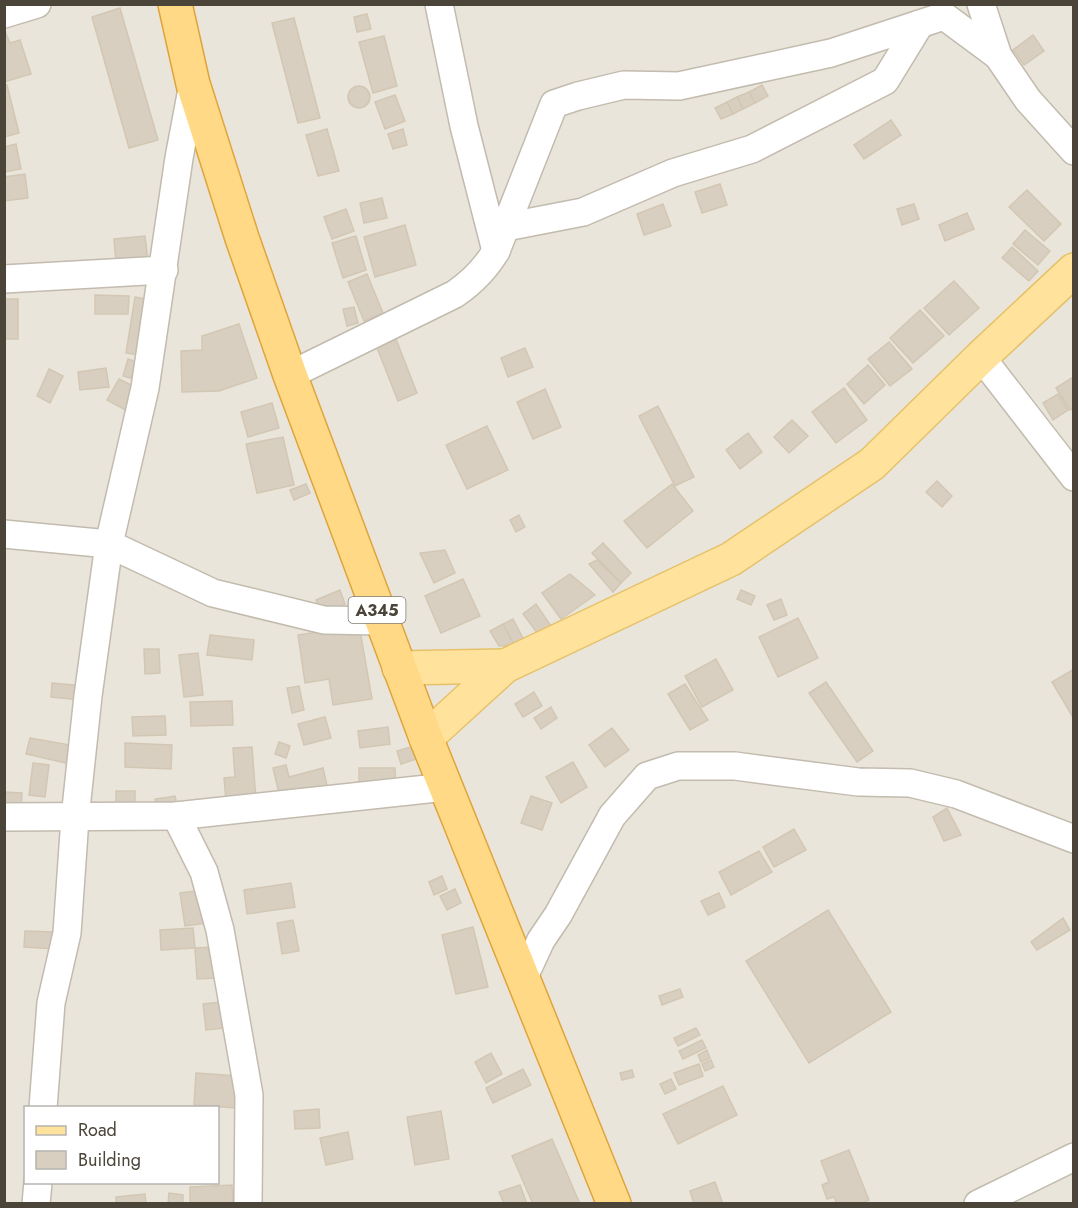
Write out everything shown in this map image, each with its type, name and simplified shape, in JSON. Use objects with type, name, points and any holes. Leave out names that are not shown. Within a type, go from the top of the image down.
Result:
[{"type":"highway","name":"A345","points":[[175,4],[193,84],[242,238],[290,375],[426,738],[614,1203]]},
{"type":"main road","points":[[426,738],[505,666],[731,559],[872,464],[1074,270]]},
{"type":"main road","points":[[399,668],[505,666]]},
{"type":"street","points":[[4,14],[37,4]]},
{"type":"street","points":[[439,4],[464,126],[501,239]]},
{"type":"street","points":[[981,4],[998,56],[1028,100],[1074,151]]},
{"type":"street","points":[[290,375],[469,285],[477,273],[487,266],[501,239],[554,104],[624,85],[679,86],[831,53],[944,16],[998,56]]},
{"type":"street","points":[[501,239],[583,212],[673,173],[752,149],[885,81],[920,24]]},
{"type":"street","points":[[43,1106],[51,1003],[67,933],[75,818],[88,696],[109,544],[146,388],[179,158],[193,84]]},
{"type":"street","points":[[4,279],[164,270]]},
{"type":"street","points":[[981,357],[1074,477]]},
{"type":"street","points":[[6,531],[109,544],[213,593],[324,620],[381,621]]},
{"type":"street","points":[[523,979],[541,940],[558,915],[612,816],[647,776],[678,766],[735,766],[858,782],[910,783],[956,794],[1074,839]]},
{"type":"street","points":[[4,817],[176,816],[446,787]]},
{"type":"street","points":[[176,816],[204,872],[222,941],[249,1095],[248,1203]]},
{"type":"street","points":[[978,1203],[1074,1157]]},
{"type":"street","points":[[36,1203],[38,1184]]},
{"type":"shaded area","points":[[5,5],[1073,5],[1073,1203],[5,1204]]},
{"type":"building","points":[[120,8],[158,140],[129,148],[92,17]]},
{"type":"building","points":[[367,14],[371,29],[357,32],[354,17]]},
{"type":"building","points":[[294,18],[320,118],[298,123],[272,23]]},
{"type":"building","points":[[4,29],[10,43],[20,40],[31,74],[4,82]]},
{"type":"building","points":[[1033,35],[1044,51],[1024,65],[1013,50]]},
{"type":"building","points":[[384,36],[397,86],[373,93],[359,42]]},
{"type":"building","points":[[7,85],[19,133],[4,137],[4,86]]},
{"type":"building","points":[[762,85],[768,96],[755,103],[749,92]]},
{"type":"building","points":[[359,86],[367,89],[370,97],[367,105],[359,108],[351,105],[348,97],[351,89]]},
{"type":"building","points":[[749,92],[755,103],[743,109],[737,97]]},
{"type":"building","points":[[395,95],[405,121],[385,129],[375,102]]},
{"type":"building","points":[[737,97],[743,109],[733,114],[727,102]]},
{"type":"building","points":[[727,102],[733,114],[721,119],[715,108]]},
{"type":"building","points":[[891,120],[901,135],[864,159],[854,145]]},
{"type":"building","points":[[327,129],[339,171],[318,176],[306,135]]},
{"type":"building","points":[[403,129],[407,145],[393,149],[388,134]]},
{"type":"building","points":[[16,144],[21,169],[4,172],[4,147]]},
{"type":"building","points":[[25,174],[28,198],[4,201],[4,177]]},
{"type":"building","points":[[720,184],[727,205],[702,213],[695,192]]},
{"type":"building","points":[[1027,190],[1061,224],[1044,241],[1009,207]]},
{"type":"building","points":[[382,198],[387,218],[364,223],[360,203]]},
{"type":"building","points":[[663,204],[671,226],[644,235],[637,214]]},
{"type":"building","points":[[914,204],[919,219],[902,225],[897,209]]},
{"type":"building","points":[[346,209],[354,231],[332,239],[324,217]]},
{"type":"building","points":[[967,213],[974,229],[945,241],[939,225]]},
{"type":"building","points":[[405,225],[416,265],[375,277],[364,237]]},
{"type":"building","points":[[1025,230],[1050,251],[1038,265],[1013,244]]},
{"type":"building","points":[[145,236],[148,261],[116,264],[114,239]]},
{"type":"building","points":[[356,236],[366,270],[343,278],[332,243]]},
{"type":"building","points":[[1012,247],[1038,271],[1029,281],[1002,258]]},
{"type":"building","points":[[367,274],[383,313],[364,321],[348,282]]},
{"type":"building","points":[[954,281],[979,308],[949,335],[924,308]]},
{"type":"building","points":[[95,295],[129,296],[128,314],[95,314]]},
{"type":"building","points":[[135,297],[152,300],[143,356],[126,353]]},
{"type":"building","points":[[4,299],[18,299],[18,339],[4,339]]},
{"type":"building","points":[[354,307],[358,323],[347,326],[343,309]]},
{"type":"building","points":[[920,310],[944,336],[913,363],[890,338]]},
{"type":"building","points":[[239,324],[257,378],[219,391],[182,392],[181,351],[202,350],[202,336]]},
{"type":"building","points":[[396,339],[417,393],[398,401],[377,348]]},
{"type":"building","points":[[889,342],[912,369],[890,386],[868,359]]},
{"type":"building","points":[[525,348],[533,367],[508,377],[501,358]]},
{"type":"building","points":[[128,359],[143,364],[138,380],[123,376]]},
{"type":"building","points":[[868,365],[885,385],[864,404],[847,384]]},
{"type":"building","points":[[106,368],[109,387],[80,390],[78,372]]},
{"type":"building","points":[[49,369],[63,376],[50,403],[37,396]]},
{"type":"building","points":[[1073,377],[1074,408],[1070,410],[1056,388]]},
{"type":"building","points":[[119,379],[141,390],[129,412],[107,400]]},
{"type":"building","points":[[844,388],[867,420],[836,443],[812,412]]},
{"type":"building","points":[[545,389],[561,427],[533,439],[517,402]]},
{"type":"building","points":[[1058,394],[1068,410],[1053,420],[1043,403]]},
{"type":"building","points":[[272,403],[279,428],[248,437],[241,412]]},
{"type":"building","points":[[658,406],[694,477],[675,486],[639,416]]},
{"type":"building","points":[[792,420],[808,436],[789,453],[774,437]]},
{"type":"building","points":[[487,426],[508,470],[467,489],[446,445]]},
{"type":"building","points":[[748,433],[762,452],[740,469],[726,450]]},
{"type":"building","points":[[283,437],[294,485],[257,493],[246,444]]},
{"type":"building","points":[[937,481],[952,496],[942,507],[926,492]]},
{"type":"building","points":[[306,484],[310,493],[294,500],[290,490]]},
{"type":"building","points":[[672,484],[693,511],[647,548],[624,521]]},
{"type":"building","points":[[519,515],[525,527],[516,532],[510,520]]},
{"type":"building","points":[[603,543],[631,573],[621,583],[592,553]]},
{"type":"building","points":[[445,550],[455,573],[434,583],[420,553]]},
{"type":"building","points":[[597,560],[621,583],[613,592],[589,564]]},
{"type":"building","points":[[570,574],[595,595],[561,619],[542,593]]},
{"type":"building","points":[[463,579],[480,616],[441,633],[425,596]]},
{"type":"building","points":[[340,590],[345,604],[322,614],[316,600]]},
{"type":"building","points":[[741,590],[755,596],[751,605],[737,599]]},
{"type":"building","points":[[781,599],[787,615],[774,620],[767,605]]},
{"type":"building","points":[[536,604],[553,629],[541,638],[523,614]]},
{"type":"building","points":[[798,618],[818,658],[778,677],[759,637]]},
{"type":"building","points":[[513,619],[524,640],[514,645],[503,624]]},
{"type":"building","points":[[503,624],[514,645],[499,646],[490,631]]},
{"type":"building","points":[[359,625],[372,699],[333,705],[329,679],[305,683],[298,635]]},
{"type":"building","points":[[210,635],[254,640],[252,660],[207,655]]},
{"type":"building","points":[[144,649],[159,649],[160,673],[145,674]]},
{"type":"building","points":[[198,653],[203,695],[184,697],[179,655]]},
{"type":"building","points":[[716,659],[733,690],[702,707],[685,676]]},
{"type":"building","points":[[1074,669],[1074,719],[1052,682]]},
{"type":"building","points":[[826,682],[873,751],[857,762],[809,693]]},
{"type":"building","points":[[52,683],[83,686],[81,700],[51,697]]},
{"type":"building","points":[[685,684],[708,720],[690,730],[668,694]]},
{"type":"building","points":[[299,686],[304,710],[292,713],[287,688]]},
{"type":"building","points":[[534,692],[542,706],[523,717],[515,704]]},
{"type":"building","points":[[232,701],[233,725],[191,726],[190,702]]},
{"type":"building","points":[[551,707],[557,718],[541,729],[534,718]]},
{"type":"building","points":[[165,716],[166,735],[133,736],[132,717]]},
{"type":"building","points":[[325,717],[331,738],[304,745],[298,724]]},
{"type":"building","points":[[388,727],[390,744],[360,748],[358,731]]},
{"type":"building","points":[[612,728],[629,750],[605,767],[589,745]]},
{"type":"building","points":[[30,738],[70,745],[66,763],[26,754]]},
{"type":"building","points":[[279,742],[290,746],[286,758],[275,754]]},
{"type":"building","points":[[125,743],[172,745],[171,769],[125,767]]},
{"type":"building","points":[[252,747],[256,800],[226,802],[224,778],[235,777],[233,748]]},
{"type":"building","points":[[411,747],[416,759],[401,764],[397,751]]},
{"type":"building","points":[[573,762],[587,787],[561,803],[546,777]]},
{"type":"building","points":[[33,763],[49,765],[45,797],[29,795]]},
{"type":"building","points":[[286,765],[289,777],[323,768],[328,790],[281,802],[273,768]]},
{"type":"building","points":[[359,768],[395,768],[396,789],[359,789]]},
{"type":"building","points":[[116,791],[135,791],[135,810],[116,810]]},
{"type":"building","points":[[4,792],[22,793],[21,811],[4,810]]},
{"type":"building","points":[[175,796],[178,810],[158,814],[155,799]]},
{"type":"building","points":[[531,796],[552,803],[542,830],[521,823]]},
{"type":"building","points":[[947,808],[961,835],[944,841],[933,817]]},
{"type":"building","points":[[794,829],[806,850],[774,867],[763,847]]},
{"type":"building","points":[[759,851],[772,872],[731,895],[719,872]]},
{"type":"building","points":[[442,876],[447,889],[434,895],[429,882]]},
{"type":"building","points":[[291,883],[295,907],[247,914],[244,890]]},
{"type":"building","points":[[455,889],[461,903],[447,910],[440,896]]},
{"type":"building","points":[[202,890],[207,923],[185,926],[180,893]]},
{"type":"building","points":[[719,893],[725,907],[708,915],[701,901]]},
{"type":"building","points":[[828,910],[891,1012],[809,1063],[746,961]]},
{"type":"building","points":[[1063,918],[1070,930],[1037,950],[1031,942]]},
{"type":"building","points":[[293,920],[299,951],[282,954],[277,923]]},
{"type":"building","points":[[473,927],[488,987],[456,994],[442,935]]},
{"type":"building","points":[[193,928],[195,948],[161,950],[160,930]]},
{"type":"building","points":[[25,931],[55,932],[55,949],[24,947]]},
{"type":"building","points":[[214,947],[216,978],[197,979],[195,948]]},
{"type":"building","points":[[680,989],[683,997],[662,1005],[659,996]]},
{"type":"building","points":[[221,1002],[224,1028],[206,1030],[203,1004]]},
{"type":"building","points":[[696,1028],[700,1035],[678,1046],[674,1038]]},
{"type":"building","points":[[702,1040],[706,1048],[683,1059],[679,1051]]},
{"type":"building","points":[[707,1050],[710,1058],[701,1062],[698,1055]]},
{"type":"building","points":[[491,1053],[502,1074],[486,1083],[475,1062]]},
{"type":"building","points":[[711,1060],[714,1067],[705,1071],[702,1064]]},
{"type":"building","points":[[699,1064],[703,1076],[679,1085],[674,1073]]},
{"type":"building","points":[[523,1069],[531,1085],[493,1103],[486,1088]]},
{"type":"building","points":[[632,1070],[634,1077],[622,1080],[620,1073]]},
{"type":"building","points":[[196,1073],[238,1076],[236,1108],[194,1105]]},
{"type":"building","points":[[671,1079],[676,1089],[665,1094],[660,1084]]},
{"type":"building","points":[[723,1086],[737,1115],[678,1144],[663,1114]]},
{"type":"building","points":[[319,1109],[320,1128],[295,1129],[294,1111]]},
{"type":"building","points":[[441,1111],[449,1159],[415,1165],[407,1117]]},
{"type":"building","points":[[348,1132],[353,1159],[326,1165],[320,1138]]},
{"type":"building","points":[[552,1139],[580,1204],[533,1204],[512,1156]]},
{"type":"building","points":[[849,1150],[869,1200],[860,1204],[837,1204],[834,1197],[827,1199],[822,1185],[829,1182],[821,1161]]},
{"type":"building","points":[[715,1182],[723,1204],[694,1204],[690,1191]]},
{"type":"building","points":[[232,1185],[233,1204],[190,1204],[190,1187]]},
{"type":"building","points":[[520,1185],[527,1204],[504,1204],[499,1192]]},
{"type":"building","points":[[169,1193],[183,1195],[183,1204],[168,1204]]},
{"type":"building","points":[[145,1194],[146,1204],[116,1204],[116,1197]]}]
